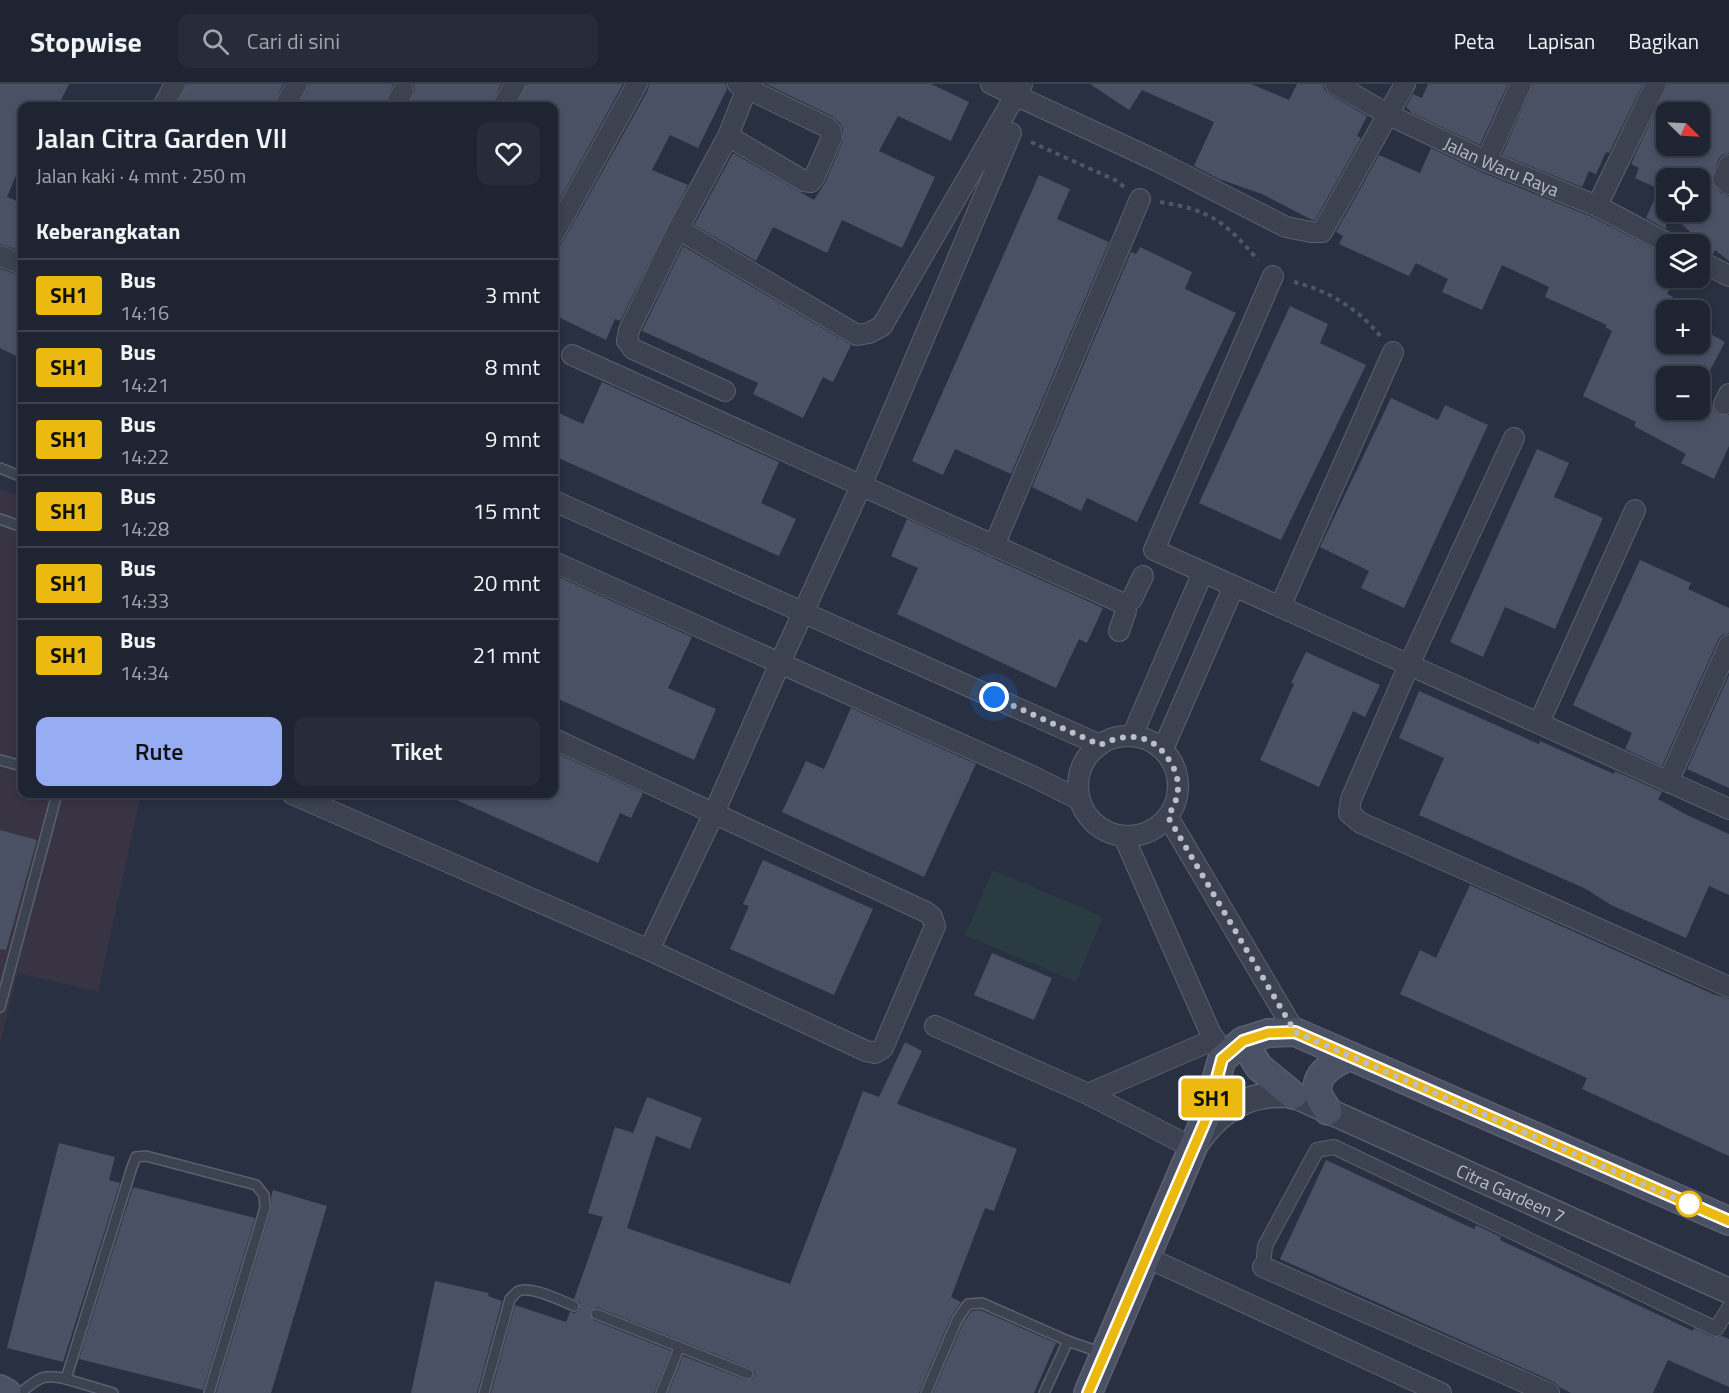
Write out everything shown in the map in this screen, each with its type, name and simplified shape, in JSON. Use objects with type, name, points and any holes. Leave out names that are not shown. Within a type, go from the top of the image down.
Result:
[{"type":"main road","points":[[1088,1393],[1206,1119],[1218,1049],[1268,1033],[1295,1032],[1729,1221]]},
{"type":"main road","points":[[1243,1041],[1258,1067],[1293,1095]]},
{"type":"main road","points":[[1328,1111],[1318,1093],[1320,1077],[1332,1064],[1350,1056]]},
{"type":"main road","points":[[0,1389],[7,1393]]},
{"type":"street","points":[[165,102],[176,84]]},
{"type":"street","points":[[287,102],[297,84]]},
{"type":"street","points":[[505,102],[515,84]]},
{"type":"street","points":[[558,227],[637,84]]},
{"type":"street","points":[[991,84],[1020,90],[1286,227],[1311,232],[1322,232],[1405,84]]},
{"type":"street","name":"Jalan Waru Raya","points":[[1335,84],[1389,115],[1486,161],[1597,206],[1656,237]]},
{"type":"street","points":[[1486,161],[1521,84]]},
{"type":"street","points":[[1597,206],[1656,84]]},
{"type":"street","points":[[725,391],[633,348],[627,340],[629,330],[678,229],[728,136],[742,86],[827,127],[832,137],[811,182],[804,181],[728,136]]},
{"type":"street","points":[[678,229],[857,334],[869,333],[882,326],[1020,90]]},
{"type":"street","points":[[649,950],[714,813],[861,486],[1011,133]]},
{"type":"street","points":[[1729,165],[1723,179],[1729,184]]},
{"type":"street","points":[[994,546],[1140,199]]},
{"type":"street","points":[[0,256],[18,263]]},
{"type":"street","points":[[1710,266],[1729,276]]},
{"type":"street","points":[[1273,276],[1154,550],[1729,809]]},
{"type":"street","points":[[1280,607],[1393,352]]},
{"type":"street","points":[[572,356],[1124,604]]},
{"type":"street","points":[[1514,438],[1409,665],[1351,799],[1349,813],[1354,819],[1729,986]]},
{"type":"street","points":[[558,503],[1100,745]]},
{"type":"street","points":[[1539,723],[1635,510]]},
{"type":"street","points":[[558,564],[1032,776],[1080,800]]},
{"type":"street","points":[[1132,736],[1203,572]]},
{"type":"street","points":[[1124,604],[1132,599],[1143,576]]},
{"type":"street","points":[[1162,749],[1234,586]]},
{"type":"street","points":[[1119,631],[1126,611],[1124,604]]},
{"type":"street","points":[[1668,782],[1729,645]]},
{"type":"street","points":[[1132,736],[1148,740],[1162,749],[1176,770],[1178,795],[1168,817],[1149,833],[1124,837],[1104,831],[1089,818],[1080,800],[1078,779],[1086,759],[1100,745],[1116,738],[1132,736]]},
{"type":"street","points":[[301,798],[649,950],[866,1051],[875,1053],[883,1048],[935,926],[932,916],[558,741]]},
{"type":"street","points":[[1168,817],[1295,1032]]},
{"type":"street","points":[[1088,1094],[1218,1049],[1124,837]]},
{"type":"street","points":[[935,1026],[1088,1094],[1193,1148],[1211,1124],[1235,1106],[1263,1096],[1293,1095]]},
{"type":"street","name":"Citra Gardeen 7","points":[[1293,1095],[1729,1291]]},
{"type":"street","points":[[1550,1393],[1263,1267],[1265,1246],[1317,1150],[1334,1147],[1716,1329],[1729,1308]]},
{"type":"street","points":[[1146,1257],[1441,1393]]},
{"type":"lane","points":[[0,468],[18,475]]},
{"type":"lane","points":[[0,519],[18,526]]},
{"type":"lane","points":[[0,760],[18,765]]},
{"type":"lane","points":[[0,1007],[56,798]]},
{"type":"lane","points":[[66,1379],[132,1167],[136,1157],[146,1156],[256,1185],[264,1195],[265,1208],[209,1393]]},
{"type":"lane","points":[[484,1393],[510,1299],[517,1292],[525,1289],[539,1292],[574,1306]]},
{"type":"lane","points":[[926,1393],[957,1320],[968,1304],[982,1303],[1068,1341],[1105,1354]]},
{"type":"lane","points":[[596,1314],[748,1374]]},
{"type":"lane","points":[[1044,1393],[1068,1341]]},
{"type":"lane","points":[[661,1393],[679,1348]]},
{"type":"lane","points":[[20,1393],[40,1378],[51,1375],[112,1393]]},
{"type":"path","points":[[1011,133],[1115,180],[1140,199],[1187,206],[1220,220],[1273,276],[1306,285],[1352,307],[1393,352]]},
{"type":"shaded area","points":[[0,489],[18,496],[18,798],[140,798],[98,992],[18,973],[0,1044]]},
{"type":"shaded area","points":[[993,870],[1103,917],[1076,982],[965,935]]},
{"type":"building","points":[[0,84],[69,84],[60,102],[18,102],[18,171],[7,197],[18,201],[18,250],[0,244]]},
{"type":"building","points":[[187,84],[283,84],[275,102],[178,102]]},
{"type":"building","points":[[309,84],[393,85],[385,102],[300,102]]},
{"type":"building","points":[[413,84],[501,84],[493,102],[410,102],[415,91]]},
{"type":"building","points":[[527,84],[623,84],[558,203],[558,102],[518,102]]},
{"type":"building","points":[[649,84],[726,84],[727,89],[698,148],[670,135],[652,170],[688,185],[620,321],[615,319],[606,340],[558,317],[558,245],[564,240],[648,90]]},
{"type":"building","points":[[766,84],[931,84],[969,102],[951,141],[898,116],[879,151],[935,177],[902,248],[842,220],[827,253],[773,227],[756,261],[694,225],[733,153],[814,200],[825,183],[843,141],[843,129],[840,123],[832,116]]},
{"type":"building","points":[[1090,84],[1251,84],[1289,100],[1297,84],[1323,84],[1329,94],[1367,116],[1357,136],[1361,138],[1315,220],[1312,220],[1262,194],[1219,179],[1194,166],[1214,122],[1142,90],[1129,110]]},
{"type":"building","points":[[1428,84],[1508,84],[1480,145],[1412,113],[1406,107],[1413,94],[1422,98]]},
{"type":"building","points":[[1533,84],[1643,84],[1609,153],[1606,152],[1596,174],[1589,171],[1582,187],[1502,155]]},
{"type":"building","points":[[1668,84],[1729,84],[1729,153],[1722,155],[1718,160],[1711,181],[1721,193],[1729,196],[1729,261],[1715,250],[1713,254],[1710,252],[1710,234],[1692,234],[1680,222],[1710,222],[1710,168],[1656,168],[1656,188],[1635,178],[1639,168],[1631,164],[1656,110],[1656,156],[1710,156],[1710,102],[1660,102]]},
{"type":"building","points":[[1431,148],[1481,172],[1592,217],[1656,250],[1656,288],[1670,288],[1667,294],[1673,297],[1671,300],[1656,300],[1656,354],[1710,354],[1710,334],[1725,342],[1710,370],[1710,366],[1656,366],[1656,420],[1710,420],[1710,403],[1718,414],[1729,415],[1729,446],[1714,479],[1681,463],[1686,454],[1634,426],[1636,422],[1583,396],[1612,331],[1605,327],[1607,325],[1545,297],[1549,287],[1502,265],[1482,310],[1442,292],[1448,279],[1416,263],[1409,276],[1339,244],[1343,236],[1336,232],[1379,155],[1420,173]]},
{"type":"building","points":[[1039,175],[1070,189],[1057,219],[1109,242],[1011,474],[955,449],[943,475],[912,461]]},
{"type":"building","points":[[1656,196],[1656,222],[1666,222],[1666,229],[1646,218]]},
{"type":"building","points":[[683,246],[851,345],[833,382],[823,377],[803,418],[753,394],[758,383],[642,331]]},
{"type":"building","points":[[1140,247],[1192,272],[1185,289],[1236,313],[1137,522],[1087,498],[1081,511],[1032,487],[1131,252],[1136,254]]},
{"type":"building","points":[[0,269],[18,275],[18,357],[0,348]]},
{"type":"building","points":[[1290,306],[1328,324],[1320,343],[1366,365],[1281,540],[1199,503]]},
{"type":"building","points":[[602,382],[779,462],[761,503],[796,519],[779,556],[558,458],[558,413],[583,424]]},
{"type":"building","points":[[1391,398],[1438,420],[1445,405],[1488,425],[1404,608],[1361,588],[1369,571],[1320,547]]},
{"type":"building","points":[[1537,449],[1569,463],[1554,497],[1603,518],[1555,629],[1505,607],[1483,657],[1450,642]]},
{"type":"building","points":[[907,519],[1103,608],[1087,643],[1079,639],[1056,688],[897,614],[918,568],[891,556]]},
{"type":"building","points":[[1640,560],[1691,583],[1688,589],[1729,608],[1729,633],[1722,635],[1718,640],[1662,766],[1625,749],[1632,733],[1573,705]]},
{"type":"building","points":[[558,577],[692,637],[668,688],[716,709],[694,760],[558,699]]},
{"type":"building","points":[[1306,652],[1380,685],[1365,717],[1353,711],[1319,787],[1260,760]]},
{"type":"building","points":[[1729,675],[1729,788],[1687,769]]},
{"type":"building","points":[[1419,691],[1539,744],[1540,741],[1614,774],[1615,771],[1662,792],[1658,799],[1729,834],[1729,895],[1709,886],[1686,938],[1611,905],[1586,889],[1419,815],[1444,758],[1399,738]]},
{"type":"building","points":[[851,708],[976,764],[924,877],[782,812],[806,761],[824,769]]},
{"type":"building","points":[[558,754],[643,793],[631,818],[620,813],[598,863],[452,798],[558,798]]},
{"type":"building","points":[[0,830],[37,840],[6,950],[0,949]]},
{"type":"building","points":[[763,860],[873,909],[834,995],[730,949],[749,906],[743,904]]},
{"type":"building","points":[[1470,885],[1713,994],[1729,999],[1729,1156],[1582,1089],[1587,1078],[1400,994],[1420,950],[1436,958]]},
{"type":"building","points":[[992,953],[1052,978],[1034,1020],[974,995]]},
{"type":"building","points":[[905,1042],[922,1051],[897,1104],[1017,1149],[994,1211],[985,1208],[951,1297],[961,1302],[951,1317],[919,1393],[668,1393],[683,1356],[746,1380],[753,1379],[755,1372],[750,1368],[596,1307],[590,1312],[593,1320],[671,1351],[654,1393],[491,1393],[515,1305],[566,1322],[570,1312],[575,1313],[580,1309],[580,1302],[574,1299],[603,1217],[588,1213],[615,1127],[633,1133],[647,1097],[702,1118],[690,1149],[656,1136],[627,1228],[790,1284],[863,1091],[879,1097]]},
{"type":"building","points":[[59,1143],[115,1157],[109,1180],[120,1183],[63,1362],[7,1348]]},
{"type":"building","points":[[1326,1160],[1474,1229],[1476,1225],[1501,1237],[1500,1240],[1693,1331],[1694,1328],[1713,1337],[1722,1336],[1729,1339],[1729,1387],[1668,1360],[1653,1393],[1571,1393],[1554,1382],[1280,1259]]},
{"type":"building","points":[[133,1187],[255,1218],[203,1390],[79,1359]]},
{"type":"building","points":[[273,1190],[327,1206],[271,1393],[216,1393],[271,1210]]},
{"type":"building","points":[[435,1281],[489,1293],[488,1296],[502,1301],[477,1393],[411,1393]]},
{"type":"building","points":[[980,1310],[1056,1343],[1034,1393],[933,1393],[963,1323],[972,1311]]},
{"type":"bus line","name":"SH1","points":[[1088,1393],[1206,1119],[1222,1059],[1243,1041],[1268,1033],[1295,1032],[1729,1221]]},
{"type":"route","points":[[994,697],[1100,745],[1116,738],[1132,736],[1148,740],[1162,749],[1176,770],[1178,795],[1168,817],[1295,1032],[1689,1204]]}]
